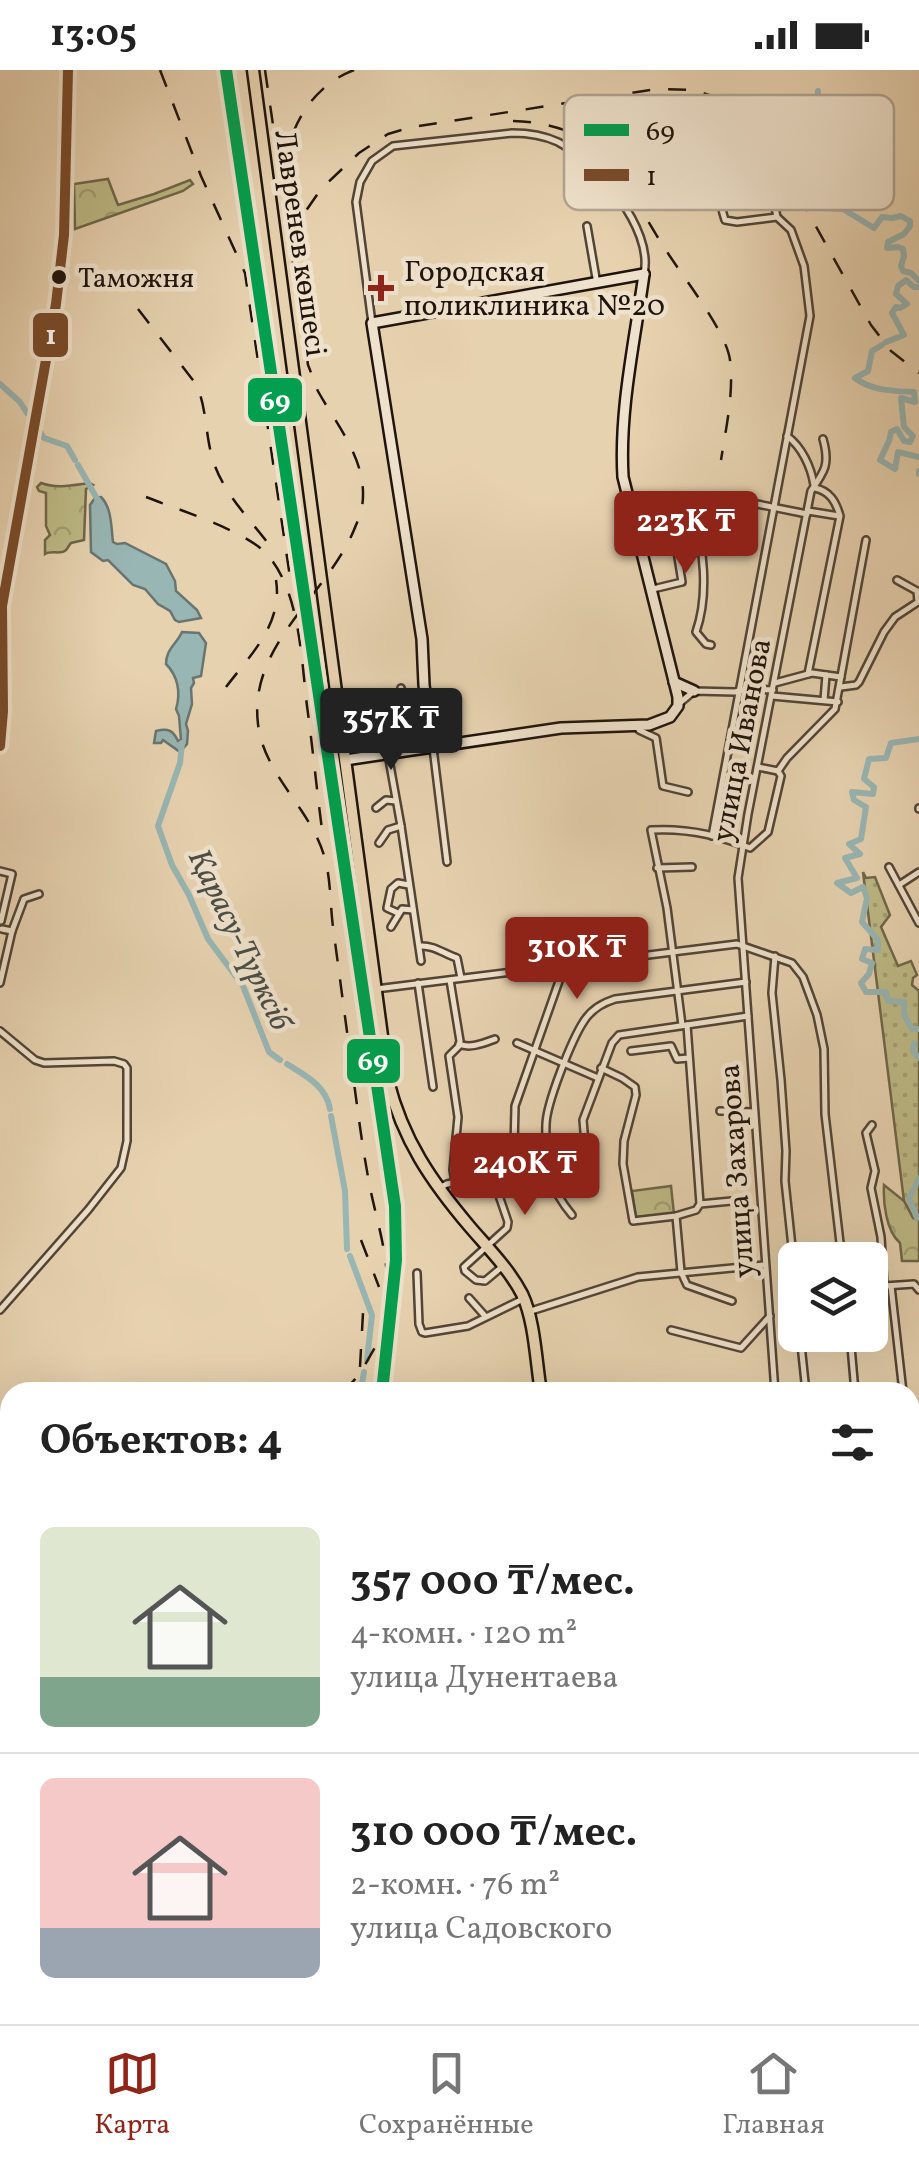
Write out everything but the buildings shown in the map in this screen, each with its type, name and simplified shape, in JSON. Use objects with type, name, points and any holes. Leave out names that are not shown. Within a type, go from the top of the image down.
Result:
[{"type":"main road","points":[[0,746],[4,705],[0,628],[9,535],[56,304],[63,247],[68,70]]},
{"type":"main road","name":"Лавренев көшесі","points":[[253,70],[393,1101],[413,1150],[438,1188],[503,1266],[524,1298],[539,1382]]},
{"type":"street","points":[[447,862],[422,639],[361,249],[357,193],[372,161],[393,146],[512,133],[556,141],[564,146]]},
{"type":"street","points":[[626,210],[646,262],[622,458],[628,503],[679,703]]},
{"type":"street","points":[[723,210],[726,220],[737,222],[777,217]]},
{"type":"street","points":[[712,836],[810,316],[804,266],[791,230],[777,217],[776,210]]},
{"type":"street","points":[[587,226],[596,278]]},
{"type":"street","points":[[402,317],[418,309],[596,278],[644,274]]},
{"type":"street","points":[[372,323],[644,274]]},
{"type":"street","points":[[788,436],[799,448],[814,488],[830,495],[840,516],[808,674]]},
{"type":"street","name":"улица Иванова","points":[[744,946],[738,878],[743,845],[811,491],[824,474],[827,457],[823,439]]},
{"type":"street","points":[[628,503],[684,505],[692,510],[704,579],[696,632],[711,645]]},
{"type":"street","points":[[748,533],[752,503],[840,516]]},
{"type":"street","points":[[650,590],[682,582],[674,533]]},
{"type":"street","points":[[778,772],[797,747],[830,716],[838,702],[866,540]]},
{"type":"street","points":[[840,686],[859,682],[894,617],[919,602],[917,591],[898,580]]},
{"type":"street","points":[[773,690],[808,674],[841,677]]},
{"type":"street","points":[[824,700],[826,674]]},
{"type":"street","points":[[674,682],[694,691],[773,690],[838,702]]},
{"type":"street","points":[[401,688],[410,722],[429,722]]},
{"type":"street","points":[[344,760],[560,728],[650,725],[670,717],[694,691]]},
{"type":"street","points":[[638,727],[656,738],[664,786],[688,792]]},
{"type":"street","points":[[388,754],[420,962]]},
{"type":"street","points":[[602,1068],[635,1087],[623,1164],[633,1221],[696,1210],[700,1204],[689,1058],[665,897],[650,830],[712,836],[750,848],[768,832],[781,776],[758,767]]},
{"type":"street","points":[[376,808],[386,800],[397,802]]},
{"type":"street","points":[[379,842],[388,830],[401,826]]},
{"type":"street","points":[[657,868],[692,867]]},
{"type":"street","points":[[889,867],[919,923]]},
{"type":"street","points":[[0,871],[12,874],[0,939]]},
{"type":"street","points":[[899,885],[919,872]]},
{"type":"street","points":[[398,914],[386,904],[391,890],[398,883],[409,884]]},
{"type":"street","points":[[0,982],[24,899],[38,894]]},
{"type":"street","points":[[391,927],[402,910],[413,910]]},
{"type":"street","points":[[1,923],[12,931]]},
{"type":"street","points":[[419,946],[435,946],[458,958],[460,978]]},
{"type":"street","points":[[376,989],[721,946],[744,946],[792,963],[798,969],[821,1031],[825,1114],[840,1242]]},
{"type":"street","name":"улица Захарова","points":[[744,946],[775,1382]]},
{"type":"street","points":[[775,956],[772,993],[792,1242]]},
{"type":"street","points":[[517,1169],[514,1106],[564,967]]},
{"type":"street","points":[[450,980],[459,1044],[449,1056],[458,1117],[454,1182]]},
{"type":"street","points":[[572,1215],[557,1194],[546,1126],[583,1022],[603,1003],[615,998],[746,982]]},
{"type":"street","points":[[418,983],[433,1087]]},
{"type":"street","points":[[438,1188],[586,1155],[583,1120],[602,1068],[622,1034],[748,1016]]},
{"type":"street","points":[[652,1029],[653,1047]]},
{"type":"street","points":[[0,1031],[44,1063],[124,1064],[127,1142],[121,1168],[0,1310]]},
{"type":"street","points":[[459,1044],[481,1044],[495,1039]]},
{"type":"street","points":[[517,1044],[598,1078]]},
{"type":"street","points":[[631,1052],[671,1046],[678,1059],[689,1058]]},
{"type":"street","points":[[720,1111],[754,1112]]},
{"type":"street","points":[[872,1125],[866,1133],[875,1171],[872,1188],[882,1242]]},
{"type":"street","points":[[492,1174],[508,1222],[464,1267],[476,1280],[485,1280],[503,1266]]},
{"type":"street","points":[[700,1204],[742,1200]]},
{"type":"street","points":[[676,1216],[681,1272],[688,1286],[732,1301]]},
{"type":"street","points":[[528,1312],[638,1277],[765,1265]]},
{"type":"street","points":[[416,1273],[422,1332],[468,1326],[524,1298]]},
{"type":"street","points":[[902,1382],[888,1286],[914,1284],[919,1290]]},
{"type":"street","points":[[469,1298],[485,1316]]},
{"type":"street","points":[[671,1330],[742,1348],[770,1316]]},
{"type":"street","points":[[802,1352],[805,1382]]},
{"type":"street","points":[[851,1352],[854,1382]]},
{"type":"green space","points":[[108,179],[118,205],[190,180],[193,184],[75,229],[74,184]]},
{"type":"green space","points":[[41,483],[93,485],[86,489],[84,540],[71,543],[64,551],[45,554],[45,540],[50,535],[46,526],[46,493],[37,487]]},
{"type":"green space","points":[[863,872],[866,878],[875,877],[890,915],[881,927],[898,966],[911,961],[917,975],[912,985],[919,991],[919,1220],[913,1218],[904,1201]]},
{"type":"green space","points":[[884,1185],[919,1220],[919,1261],[902,1261],[900,1243],[886,1216]]},
{"type":"green space","points":[[671,1186],[674,1214],[636,1217],[632,1191]]},
{"type":"water","points":[[101,497],[109,512],[113,542],[125,543],[166,564],[176,591],[201,618],[175,620],[145,589],[133,585],[108,560],[103,561],[91,552],[90,505]]},
{"type":"water","points":[[182,632],[199,633],[206,643],[201,676],[193,678],[191,688],[187,744],[180,752],[163,740],[154,743],[156,731],[160,730],[170,731],[181,740],[177,685],[166,659]]},
{"type":"waterway","points":[[818,91],[818,95]]},
{"type":"waterway","points":[[845,210],[874,228],[882,217],[901,216],[910,221],[904,234],[888,242],[887,248],[903,249],[903,271],[919,281]]},
{"type":"waterway","points":[[886,342],[904,335],[892,313],[896,307],[907,304],[896,294],[898,286],[906,280],[919,287]]},
{"type":"waterway","points":[[882,345],[872,351],[868,371],[855,378],[876,388],[914,392],[915,402],[901,398],[904,427],[913,436],[910,442],[904,441],[897,429],[891,432],[880,460],[895,469],[898,452],[919,457]]},
{"type":"waterway","name":"Қарасу-Түрксіб","points":[[0,384],[27,413]]},
{"type":"waterway","name":"Қарасу-Түрксіб","points":[[37,427],[44,438],[67,446],[75,460]]},
{"type":"waterway","name":"Қарасу-Түрксіб","points":[[78,465],[100,504]]},
{"type":"waterway","points":[[919,739],[891,743],[886,758],[869,759],[864,779],[874,787],[873,794],[852,792],[854,800],[866,807],[861,839],[849,844],[860,854],[845,858],[857,878],[837,883],[851,893],[863,887],[867,898],[862,922],[878,940],[878,950],[865,949],[862,959],[872,963],[861,983],[866,992],[886,992],[888,1001],[904,1002],[904,1015],[912,1029],[919,1029]]},
{"type":"waterway","name":"Қарасу-Түрксіб","points":[[182,743],[180,763],[158,826],[208,939],[243,986],[269,1052],[280,1060]]},
{"type":"waterway","points":[[914,1043],[913,1051],[919,1058]]},
{"type":"waterway","name":"Қарасу-Түрксіб","points":[[287,1064],[320,1088],[330,1109]]},
{"type":"waterway","name":"Қарасу-Түрксіб","points":[[331,1116],[345,1191],[347,1249]]},
{"type":"waterway","points":[[919,1178],[909,1198],[919,1217]]},
{"type":"waterway","name":"Қарасу-Түрксіб","points":[[350,1256],[372,1315],[367,1360]]},
{"type":"waterway","name":"Қарасу-Түрксіб","points":[[362,1382],[364,1372]]},
{"type":"railway","points":[[160,70],[201,176],[245,273],[291,584]]},
{"type":"railway","points":[[265,70],[308,365],[354,455],[363,500],[344,550],[265,668],[258,695],[258,724],[269,760],[310,824],[327,867],[360,1129],[386,1267],[385,1322],[377,1382]]},
{"type":"railway","points":[[285,167],[292,136],[306,108],[327,86],[354,70]]},
{"type":"railway","points":[[618,95],[657,89],[694,90],[709,95]]},
{"type":"railway","points":[[295,243],[301,218],[321,189],[359,153],[388,134],[564,103]]},
{"type":"railway","points":[[513,121],[564,130]]},
{"type":"railway","points":[[641,210],[712,318],[727,348],[731,372],[729,410],[721,460]]},
{"type":"railway","points":[[807,210],[871,325],[891,351],[919,373]]},
{"type":"railway","points":[[138,309],[196,384],[218,472],[231,496],[273,550]]},
{"type":"railway","points":[[146,497],[247,539],[273,561],[283,579],[300,643],[323,837]]},
{"type":"railway","points":[[226,687],[270,624],[275,611],[276,580]]},
{"type":"railway","points":[[373,1114],[384,1183]]},
{"type":"railway","points":[[361,1240],[379,1287]]},
{"type":"railway","points":[[360,1367],[363,1313]]},
{"type":"railway","points":[[352,1382],[377,1344]]},
{"type":"transit line","name":"1","points":[[0,746],[2,606],[56,304],[64,235],[68,70]]},
{"type":"transit line","name":"69","points":[[226,70],[395,1206],[396,1260],[383,1382]]},
{"type":"place","name":"Таможня","points":[[59,277]]},
{"type":"place","name":"Городская поликлиника №20","points":[[381,288]]}]
